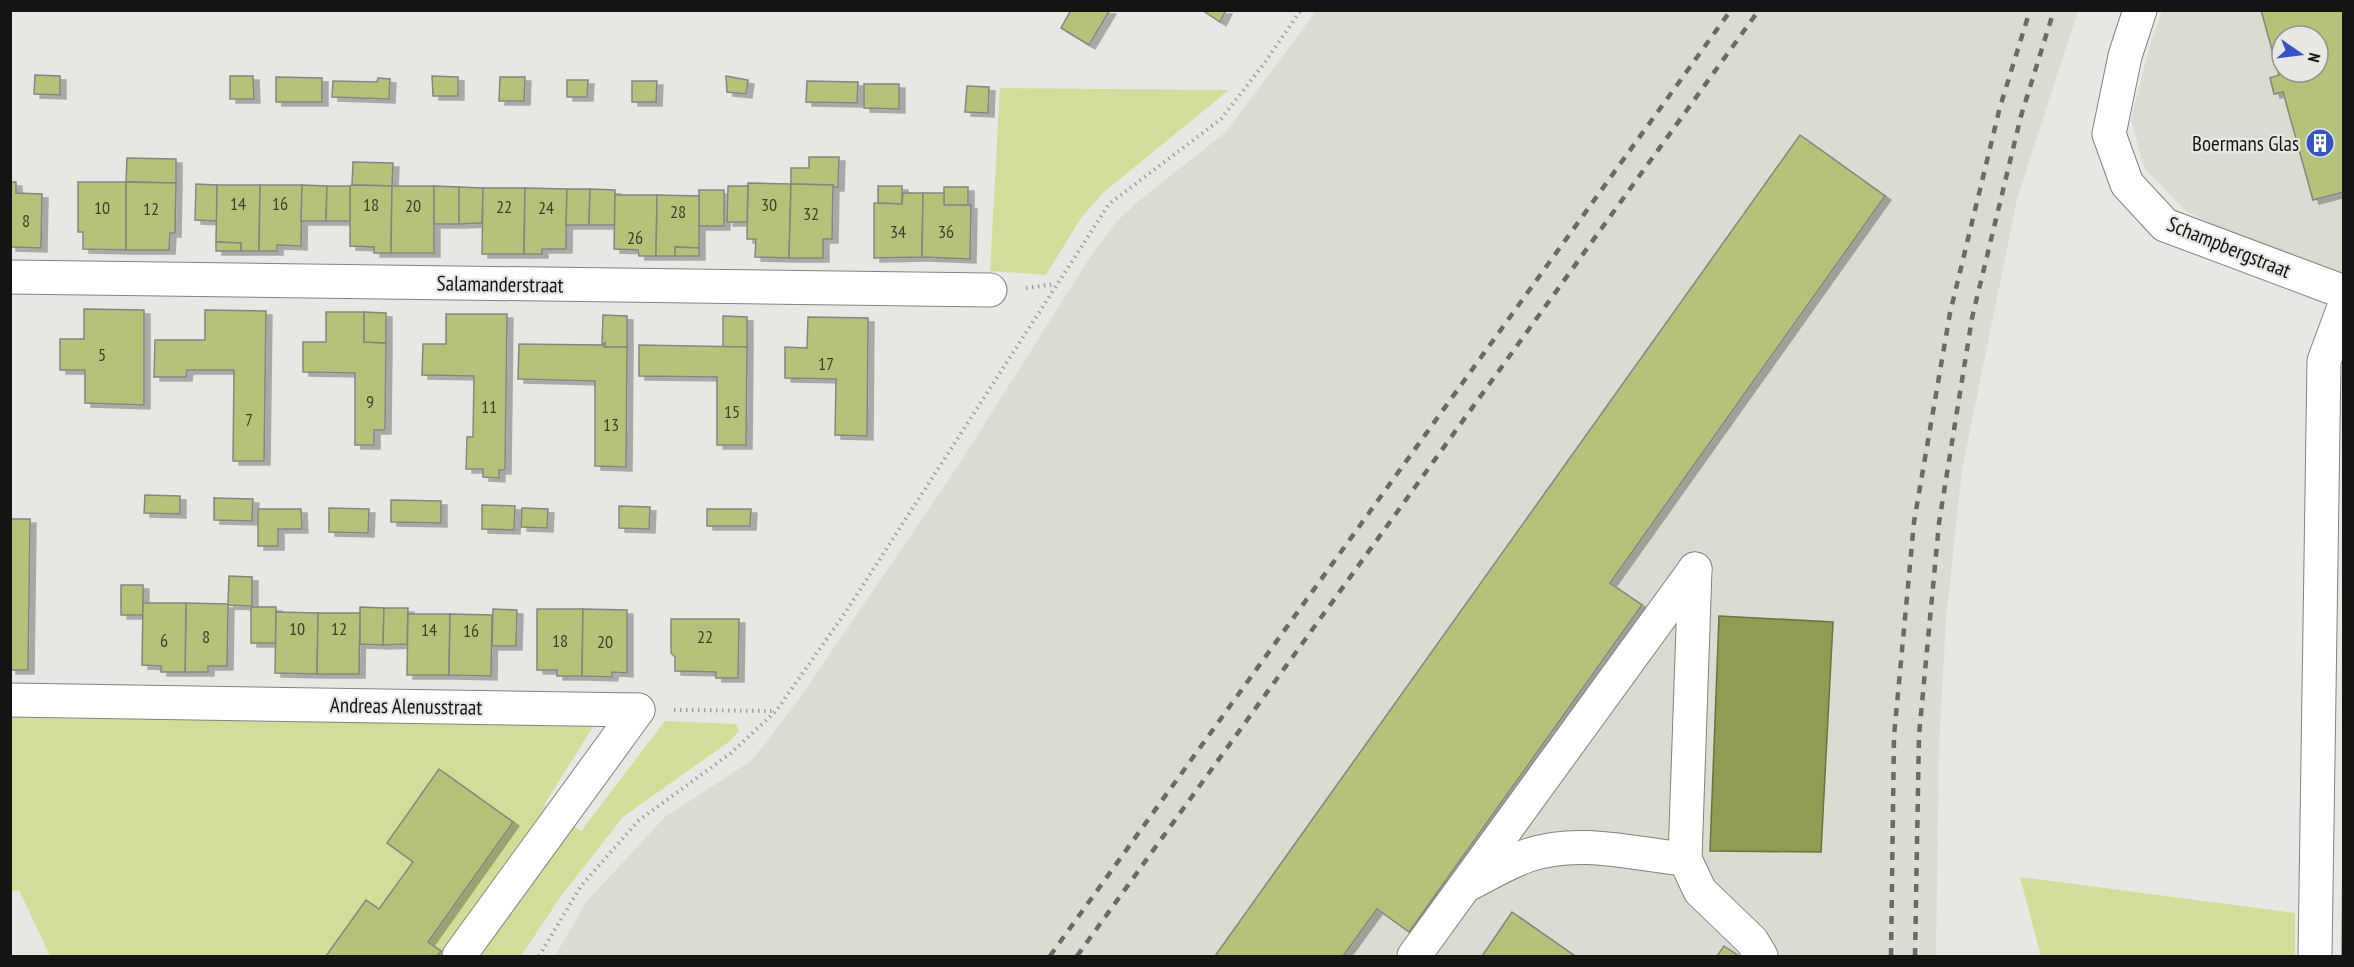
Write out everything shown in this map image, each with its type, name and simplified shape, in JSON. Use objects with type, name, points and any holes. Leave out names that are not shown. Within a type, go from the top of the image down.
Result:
[{"type":"street","name":"Schampbergstraat","points":[[2140,10],[2125,56],[2109,134],[2127,184],[2165,225],[2343,292]]},
{"type":"street","name":"Salamanderstraat","points":[[10,277],[990,290]]},
{"type":"street","points":[[2315,957],[2324,361],[2343,307]]},
{"type":"street","points":[[1414,957],[1695,569],[1685,860],[1700,891],[1752,941],[1761,957]]},
{"type":"street","name":"Andreas Alenusstraat","points":[[10,700],[638,710]]},
{"type":"street","points":[[459,957],[544,843],[638,710]]},
{"type":"street","points":[[1464,887],[1529,855],[1570,847],[1611,849],[1685,860]]},
{"type":"path","points":[[539,957],[581,886],[638,821],[731,753],[776,711],[845,613],[1109,204],[1221,119],[1301,10]]},
{"type":"path","points":[[638,710],[776,711]]},
{"type":"shaded area","points":[[1316,11],[2078,11],[2017,199],[1962,470],[1946,619],[1939,747],[1936,956],[555,956],[586,902],[665,817],[751,761],[797,702],[958,466],[1092,254],[1117,221],[1141,199],[1226,132]]},
{"type":"shaded area","points":[[2162,11],[2343,11],[2343,273],[2247,241],[2186,211],[2144,168],[2131,120],[2149,48]]},
{"type":"shaded area","points":[[1000,88],[1229,90],[1104,192],[1081,218],[1046,275],[990,271]]},
{"type":"shaded area","points":[[1719,616],[1833,622],[1821,852],[1710,851]]},
{"type":"shaded area","points":[[11,718],[596,722],[544,805],[581,831],[665,721],[736,724],[739,731],[730,741],[623,817],[561,896],[521,956],[50,956],[19,890],[11,892]]},
{"type":"shaded area","points":[[2020,877],[2295,913],[2295,956],[2041,956]]},
{"type":"building","points":[[1071,10],[1110,10],[1089,45],[1061,28]]},
{"type":"building","points":[[1202,10],[1226,10],[1220,22]]},
{"type":"building","name":"Boermans Glas","points":[[2261,10],[2344,10],[2344,192],[2313,200],[2283,92],[2274,94],[2272,84],[2330,84],[2330,24],[2270,24],[2270,42]]},
{"type":"building","points":[[35,75],[60,76],[60,95],[34,94]]},
{"type":"building","points":[[230,76],[253,76],[254,99],[230,99]]},
{"type":"building","points":[[432,76],[458,77],[458,96],[433,96]]},
{"type":"building","points":[[726,76],[748,80],[746,94],[727,92]]},
{"type":"building","points":[[276,77],[322,78],[322,102],[276,102]]},
{"type":"building","points":[[500,77],[525,77],[524,101],[499,101]]},
{"type":"building","points":[[378,78],[390,79],[389,99],[332,97],[333,81],[377,82]]},
{"type":"building","points":[[567,80],[588,80],[587,97],[567,97]]},
{"type":"building","points":[[632,81],[657,81],[656,102],[632,102]]},
{"type":"building","points":[[807,81],[858,82],[857,103],[806,102]]},
{"type":"building","points":[[864,84],[899,84],[899,109],[864,108]]},
{"type":"building","points":[[967,86],[989,87],[988,113],[965,112]]},
{"type":"building","points":[[1800,135],[1885,196],[1610,583],[1642,605],[1409,932],[1377,909],[1343,956],[1215,956]]},
{"type":"building","points":[[809,157],[839,157],[838,187],[791,184],[791,168],[809,168]]},
{"type":"building","points":[[127,158],[176,159],[176,183],[126,182]]},
{"type":"building","points":[[353,162],[393,163],[392,186],[352,185]]},
{"type":"building","points":[[10,182],[16,182],[16,193],[42,194],[41,248],[10,247]]},
{"type":"building","points":[[78,182],[126,182],[126,250],[83,249],[83,232],[78,232]]},
{"type":"building","points":[[126,182],[176,183],[175,233],[170,233],[169,250],[126,250]]},
{"type":"building","points":[[748,183],[791,184],[789,258],[755,257],[756,239],[747,239]]},
{"type":"building","points":[[196,184],[217,185],[217,221],[195,220]]},
{"type":"building","points":[[791,184],[833,185],[832,239],[823,239],[823,258],[789,258]]},
{"type":"building","points":[[217,185],[260,185],[259,251],[241,251],[241,243],[216,242]]},
{"type":"building","points":[[260,185],[302,185],[301,246],[277,245],[277,251],[259,251]]},
{"type":"building","points":[[302,185],[327,186],[326,221],[301,221]]},
{"type":"building","points":[[327,186],[350,186],[350,221],[326,221]]},
{"type":"building","points":[[350,186],[392,186],[391,253],[374,253],[374,247],[350,246]]},
{"type":"building","points":[[392,186],[434,186],[434,253],[391,253]]},
{"type":"building","points":[[434,186],[459,187],[459,224],[434,224]]},
{"type":"building","points":[[728,186],[748,186],[747,222],[727,222]]},
{"type":"building","points":[[878,186],[902,186],[902,204],[878,203]]},
{"type":"building","points":[[459,187],[483,188],[482,223],[459,224]]},
{"type":"building","points":[[944,187],[968,187],[968,205],[944,205]]},
{"type":"building","points":[[483,188],[525,188],[524,254],[482,254]]},
{"type":"building","points":[[525,188],[567,189],[566,249],[542,249],[542,254],[524,254]]},
{"type":"building","points":[[567,189],[590,189],[589,225],[566,225]]},
{"type":"building","points":[[590,189],[615,190],[615,225],[589,225]]},
{"type":"building","points":[[699,190],[724,190],[724,226],[699,226]]},
{"type":"building","points":[[903,193],[923,193],[922,257],[874,258],[874,203],[902,204]]},
{"type":"building","points":[[923,193],[944,193],[944,205],[971,205],[970,259],[922,257]]},
{"type":"building","points":[[615,195],[657,195],[656,256],[639,256],[638,250],[614,249]]},
{"type":"building","points":[[657,195],[699,196],[699,248],[675,247],[675,256],[656,256]]},
{"type":"building","points":[[216,242],[241,243],[241,251],[216,251]]},
{"type":"building","points":[[675,247],[699,248],[699,256],[675,256]]},
{"type":"building","points":[[84,309],[144,310],[144,405],[85,403],[85,370],[60,370],[60,339],[84,339]]},
{"type":"building","points":[[205,310],[266,311],[264,461],[233,461],[234,370],[187,370],[186,377],[154,377],[155,340],[205,340]]},
{"type":"building","points":[[326,312],[364,312],[364,342],[386,343],[385,430],[374,430],[374,445],[355,445],[355,373],[303,372],[303,342],[326,342]]},
{"type":"building","points":[[364,312],[386,313],[386,343],[364,342]]},
{"type":"building","points":[[446,314],[507,314],[505,470],[499,470],[499,478],[483,477],[483,469],[466,469],[467,437],[473,437],[474,376],[422,375],[423,344],[446,344]]},
{"type":"building","points":[[603,315],[627,316],[627,347],[604,347],[605,343],[602,345]]},
{"type":"building","points":[[723,316],[747,317],[747,347],[723,347]]},
{"type":"building","points":[[808,317],[868,318],[867,436],[835,435],[836,379],[785,378],[785,347],[807,348]]},
{"type":"building","points":[[605,343],[604,347],[627,347],[626,467],[595,466],[595,381],[518,379],[519,344],[602,345]]},
{"type":"building","points":[[639,345],[747,347],[746,445],[717,445],[717,377],[639,376]]},
{"type":"building","points":[[145,495],[180,496],[180,514],[144,513]]},
{"type":"building","points":[[214,498],[253,499],[252,521],[214,520]]},
{"type":"building","points":[[391,500],[441,501],[441,523],[391,522]]},
{"type":"building","points":[[482,505],[515,506],[514,530],[482,529]]},
{"type":"building","points":[[619,506],[650,507],[649,529],[619,528]]},
{"type":"building","points":[[329,508],[369,509],[368,533],[329,532]]},
{"type":"building","points":[[522,508],[548,509],[547,528],[521,527]]},
{"type":"building","points":[[258,509],[301,509],[302,529],[278,529],[278,546],[258,546]]},
{"type":"building","points":[[707,509],[751,509],[750,526],[707,526]]},
{"type":"building","points":[[10,519],[30,519],[28,670],[10,670]]},
{"type":"building","points":[[229,576],[252,577],[252,606],[228,605],[227,666],[208,666],[208,672],[185,672],[186,603],[228,604]]},
{"type":"building","points":[[121,585],[143,585],[143,615],[121,615]]},
{"type":"building","points":[[143,603],[186,603],[185,672],[161,672],[161,666],[142,665]]},
{"type":"building","points":[[251,607],[276,607],[276,643],[251,643]]},
{"type":"building","points":[[360,607],[384,608],[383,645],[360,644]]},
{"type":"building","points":[[384,608],[408,608],[407,644],[383,645]]},
{"type":"building","points":[[493,609],[517,610],[516,646],[492,646]]},
{"type":"building","points":[[537,609],[583,609],[582,676],[557,676],[557,670],[537,670]]},
{"type":"building","points":[[583,609],[627,610],[627,673],[612,672],[612,677],[582,676]]},
{"type":"building","points":[[276,612],[318,613],[317,674],[275,673]]},
{"type":"building","points":[[318,613],[360,613],[359,674],[317,674]]},
{"type":"building","points":[[408,614],[450,614],[449,675],[407,675]]},
{"type":"building","points":[[450,614],[492,615],[491,676],[449,675]]},
{"type":"building","points":[[671,619],[739,619],[738,678],[716,678],[716,672],[675,671],[675,657],[671,653]]},
{"type":"building","points":[[2344,721],[2344,956],[2342,956]]},
{"type":"building","points":[[439,769],[513,822],[428,942],[441,951],[437,956],[326,956],[366,900],[379,909],[413,862],[387,843]]},
{"type":"building","points":[[1512,912],[1575,956],[1482,956]]},
{"type":"building","points":[[1724,946],[1739,956],[1717,956]]},
{"type":"railway","points":[[1050,956],[1731,10]]},
{"type":"railway","points":[[1077,956],[1759,10]]},
{"type":"railway","points":[[1891,956],[1894,736],[1914,522],[1950,313],[2000,107],[2030,10]]},
{"type":"railway","points":[[1915,956],[1919,735],[1939,523],[1972,318],[2021,116],[2054,10]]},
{"type":"place","name":"Boermans Glas","points":[[2320,143]]}]
